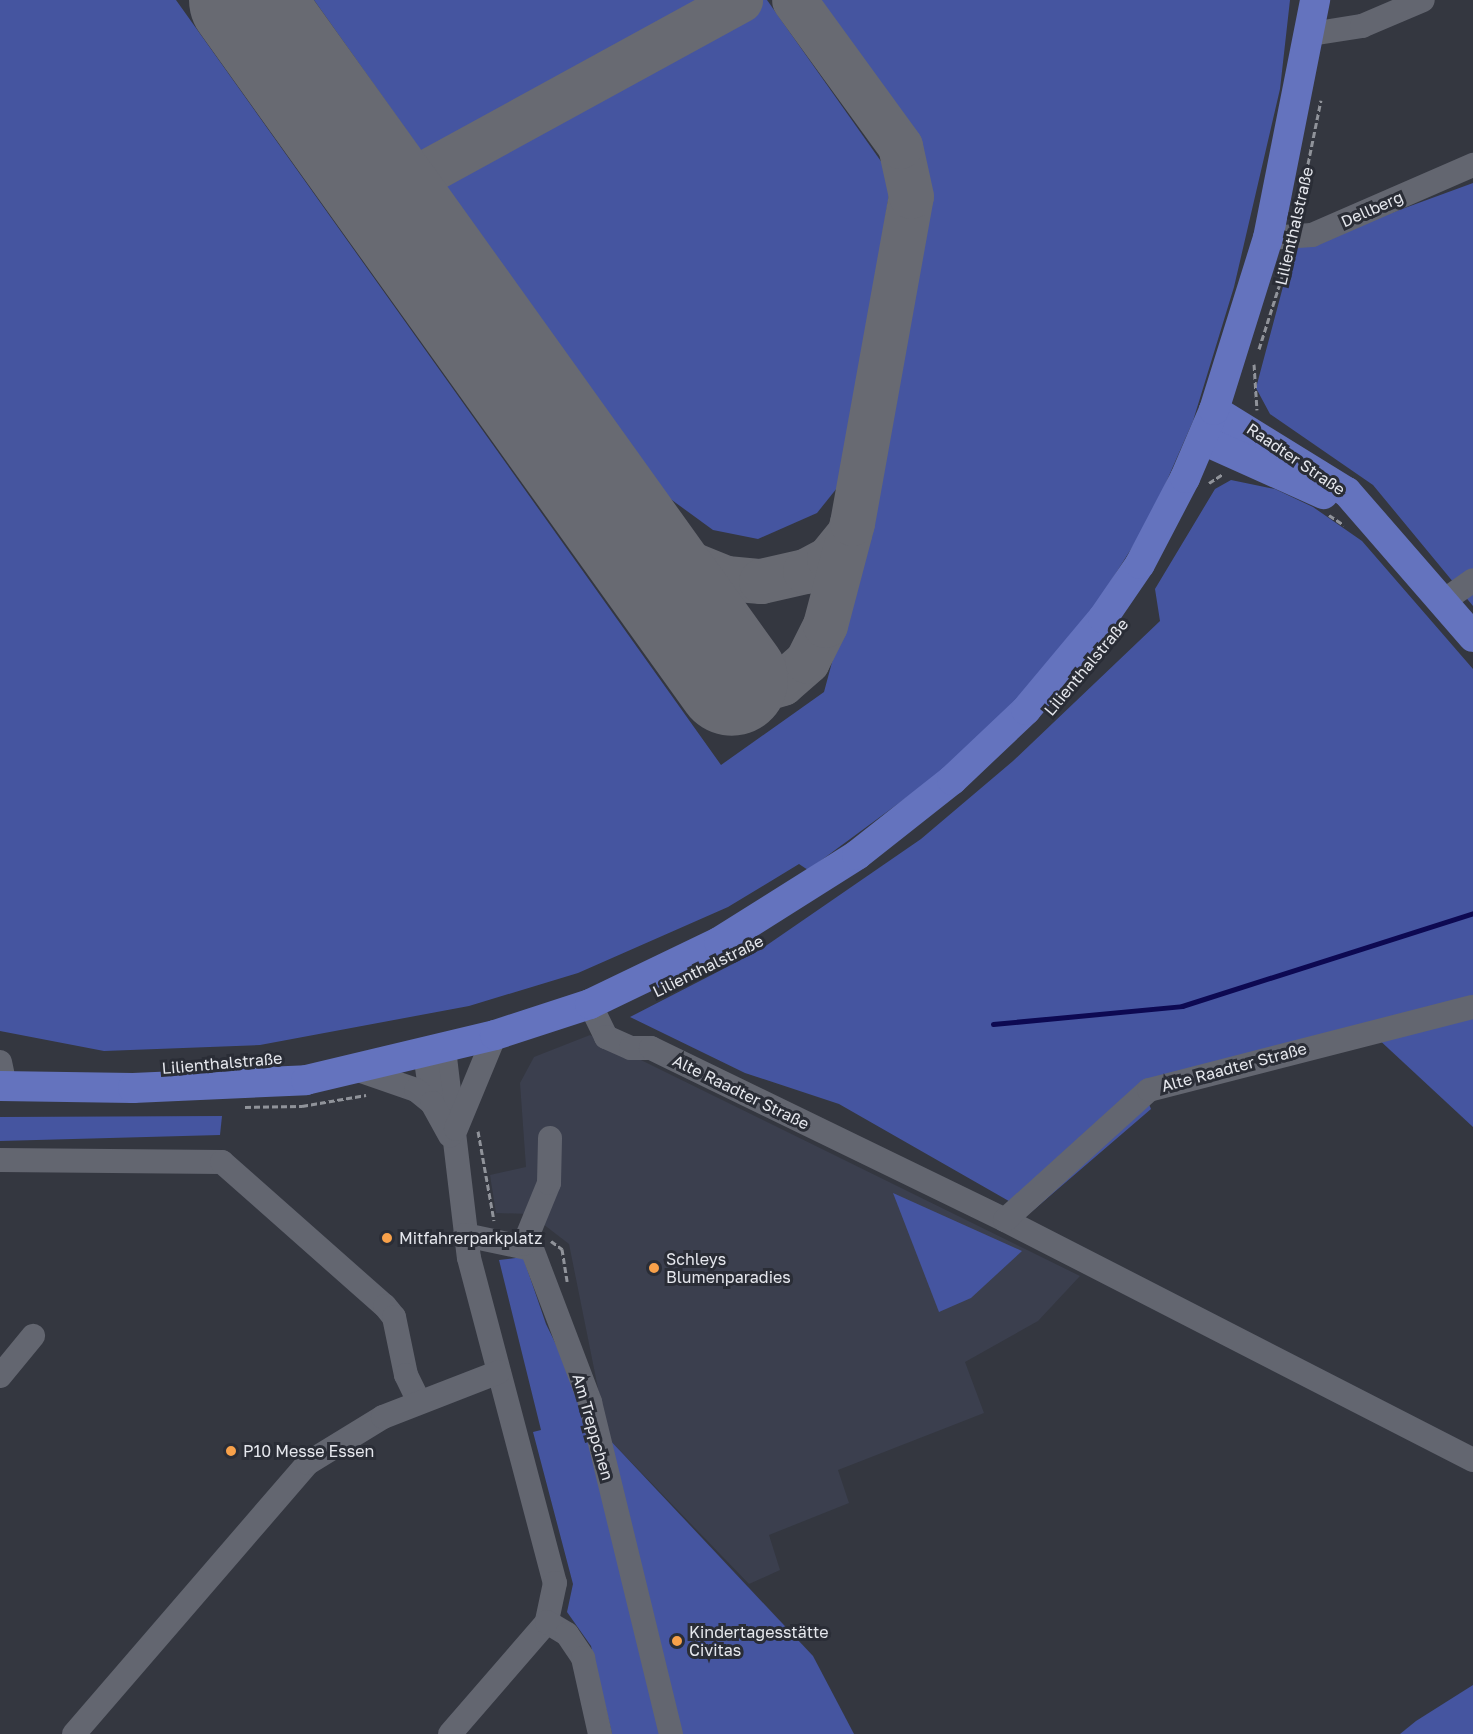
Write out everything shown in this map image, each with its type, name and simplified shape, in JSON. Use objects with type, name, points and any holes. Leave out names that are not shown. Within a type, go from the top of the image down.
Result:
[{"type":"main road","name":"Lilienthalstraße","points":[[2,1078],[243,1085],[358,1070],[495,1035],[590,1004],[650,978],[780,907],[952,780],[1026,710],[1103,618],[1140,564],[1203,440],[1280,237],[1315,0]]},
{"type":"main road","name":"Raadter Straße","points":[[1214,410],[1249,427],[1347,492],[1361,525]]},
{"type":"main road","name":"Raadter Straße","points":[[1203,440],[1235,453],[1361,525],[1442,602],[1473,637]]},
{"type":"street","points":[[1311,34],[1362,26],[1423,0]]},
{"type":"street","name":"Dellberg","points":[[1280,237],[1312,235],[1473,165]]},
{"type":"street","points":[[1442,602],[1473,580]]},
{"type":"street","name":"Alte Raadter Straße","points":[[590,1004],[606,1037],[631,1048],[651,1048],[1005,1220],[1473,1460]]},
{"type":"street","name":"Alte Raadter Straße","points":[[1005,1220],[1149,1090],[1473,1007]]},
{"type":"street","points":[[452,1139],[495,1035]]},
{"type":"street","points":[[432,1103],[434,1051]]},
{"type":"street","points":[[434,1051],[452,1139],[465,1235],[555,1583],[546,1622],[450,1734]]},
{"type":"street","points":[[358,1070],[410,1087],[432,1103],[452,1139]]},
{"type":"street","points":[[465,1235],[524,1244],[549,1183],[549,1138]]},
{"type":"street","points":[[0,1160],[222,1162],[385,1306],[394,1317],[406,1375],[418,1402]]},
{"type":"street","name":"Am Treppchen","points":[[524,1244],[532,1249],[590,1402],[671,1734]]},
{"type":"street","points":[[0,1376],[33,1336]]},
{"type":"street","points":[[74,1734],[278,1493],[343,1438],[418,1402],[499,1372]]},
{"type":"street","points":[[546,1622],[567,1634],[583,1658],[600,1734]]},
{"type":"path","name":"Lilienthalstraße","points":[[1249,427],[1258,408],[1252,386],[1254,363],[1280,237],[1322,89]]},
{"type":"path","points":[[1206,490],[1226,472],[1235,453]]},
{"type":"path","points":[[1324,512],[1361,525]]},
{"type":"shaded area","points":[[0,0],[176,0],[721,765],[824,692],[879,487],[929,195],[923,150],[816,0],[1290,0],[1280,89],[1234,287],[1193,421],[1150,519],[1097,603],[1017,703],[937,775],[808,870],[799,864],[728,907],[578,973],[469,1006],[260,1045],[104,1051],[0,1031]]},
{"type":"shaded area","points":[[314,0],[767,0],[885,167],[890,189],[846,458],[837,488],[817,513],[758,539],[713,530],[665,495]]},
{"type":"shaded area","points":[[1473,183],[1473,606],[1373,485],[1270,414],[1256,388],[1293,249]]},
{"type":"shaded area","points":[[1231,480],[1275,489],[1313,507],[1362,541],[1473,669],[1473,1010],[1140,1083],[1151,1109],[1030,1213],[839,1104],[745,1073],[630,1017],[760,950],[921,839],[1013,761],[1160,621],[1155,589],[1215,489]]},
{"type":"shaded area","points":[[1473,1012],[1473,1127],[1375,1036]]},
{"type":"shaded area","points":[[590,1035],[1080,1276],[1038,1321],[965,1362],[984,1413],[838,1470],[849,1503],[769,1535],[780,1570],[749,1584],[608,1438],[569,1244],[530,1214],[496,1213],[490,1175],[526,1167],[520,1083],[534,1057]]},
{"type":"shaded area","points":[[222,1116],[220,1135],[0,1141],[0,1117]]},
{"type":"shaded area","points":[[893,1193],[1022,1251],[971,1298],[939,1312]]},
{"type":"shaded area","points":[[523,1257],[546,1324],[582,1398],[661,1734],[612,1734],[591,1646],[567,1612],[573,1584],[533,1432],[541,1430],[499,1260]]},
{"type":"shaded area","points":[[608,1438],[813,1656],[854,1734],[679,1734]]},
{"type":"shaded area","points":[[1473,1685],[1473,1734],[1400,1734],[1416,1721]]},
{"type":"waterway","points":[[993,1024],[1182,1006],[1473,913]]},
{"type":"taxiway","points":[[384,195],[740,0]]},
{"type":"taxiway","points":[[732,680],[758,690],[782,683],[807,661],[825,625],[852,523],[911,196],[900,146],[794,0]]},
{"type":"taxiway","points":[[586,475],[657,550],[726,578],[761,581],[805,571],[829,558],[849,533]]},
{"type":"runway","points":[[245,0],[732,680]]},
{"type":"place","name":"Mitfahrerparkplatz","points":[[387,1238]]},
{"type":"place","name":"Schleys Blumenparadies","points":[[654,1268]]},
{"type":"place","name":"P10 Messe Essen","points":[[231,1451]]},
{"type":"place","name":"Kindertagesstätte Civitas","points":[[677,1641]]}]
